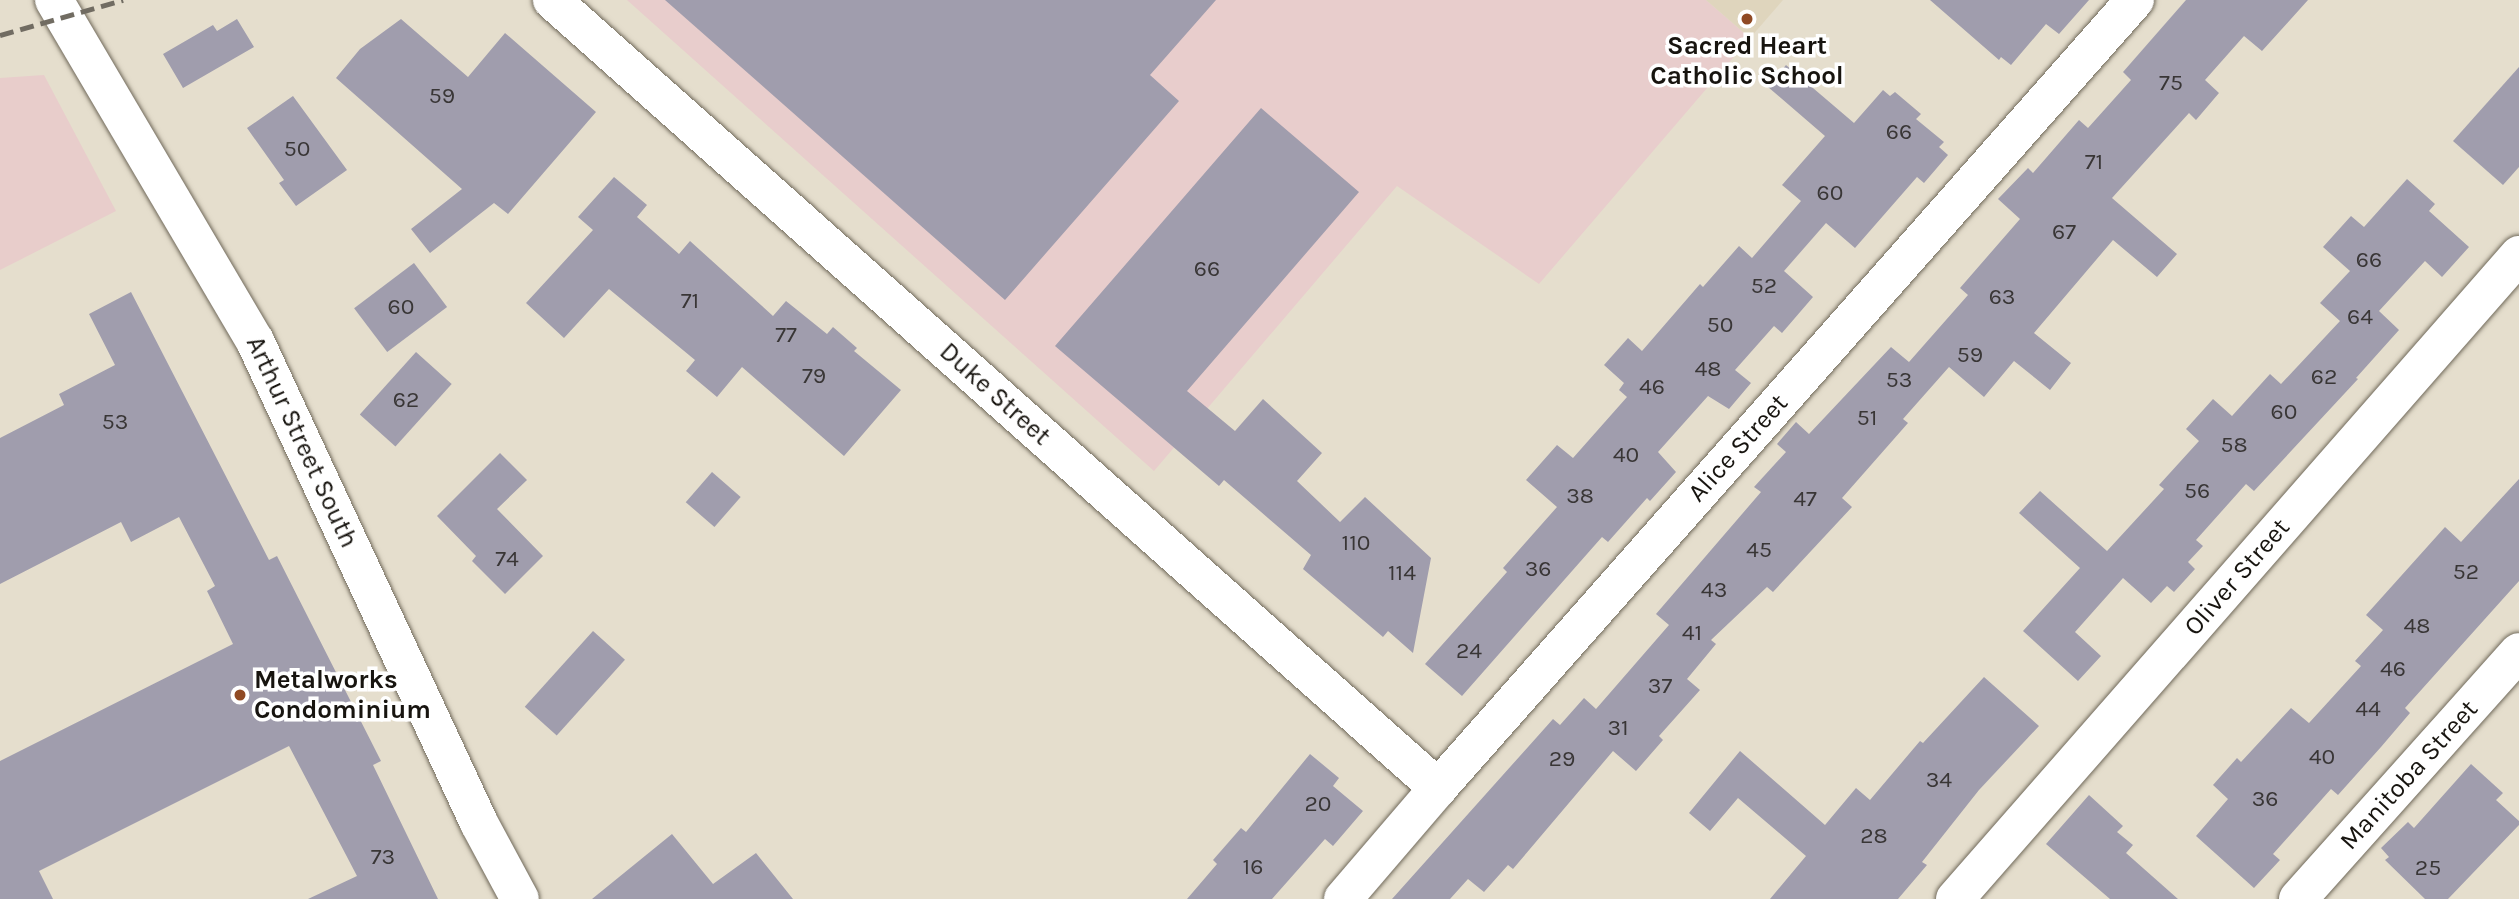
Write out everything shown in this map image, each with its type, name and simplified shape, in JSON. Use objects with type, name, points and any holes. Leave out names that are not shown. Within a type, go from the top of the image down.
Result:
[{"type":"street","name":"Arthur Street South","points":[[54,0],[255,341],[479,823],[520,899]]},
{"type":"street","name":"Duke Street","points":[[552,0],[1437,788]]},
{"type":"street","name":"Alice Street","points":[[1343,899],[1437,788],[2135,0]]},
{"type":"street","name":"Oliver Street","points":[[1955,899],[2519,255]]},
{"type":"street","name":"Manitoba Street","points":[[2298,899],[2519,652]]},
{"type":"shaded area","points":[[627,0],[1706,0],[1750,38],[1539,284],[1397,186],[1154,471]]},
{"type":"shaded area","name":"Sacred Heart Catholic School","points":[[1706,0],[1783,0],[1750,38]]},
{"type":"shaded area","points":[[44,75],[116,211],[0,270],[0,78]]},
{"type":"building","points":[[665,0],[1216,0],[1150,75],[1179,101],[1005,300]]},
{"type":"building","points":[[1930,0],[2089,0],[2059,34],[2046,24],[2011,65],[2001,57],[1999,60]]},
{"type":"building","points":[[2186,0],[2308,0],[2262,51],[2244,36],[2205,80],[2219,93],[2196,120],[2189,113],[2112,198],[2177,254],[2157,277],[2113,240],[2034,333],[2071,363],[2050,390],[2014,361],[1984,397],[1949,367],[1903,419],[1908,423],[1842,498],[1852,507],[1773,592],[1767,587],[1711,640],[1716,644],[1687,679],[1700,690],[1659,736],[1663,740],[1636,771],[1613,751],[1513,869],[1508,865],[1484,892],[1468,879],[1450,899],[1392,899],[1553,719],[1560,725],[1584,698],[1596,709],[1669,625],[1656,614],[1761,492],[1754,487],[1786,452],[1777,444],[1796,422],[1809,434],[1891,347],[1909,362],[1968,295],[1960,288],[2020,219],[1998,199],[2028,168],[2033,173],[2079,120],[2088,128],[2131,80],[2123,72]]},
{"type":"building","points":[[237,19],[254,47],[183,88],[163,54],[213,25],[217,31]]},
{"type":"building","points":[[401,19],[468,77],[505,33],[596,112],[508,214],[494,203],[430,253],[411,229],[462,189],[336,78],[360,49]]},
{"type":"building","points":[[1786,65],[1854,123],[1883,90],[1890,96],[1895,92],[1921,114],[1916,119],[1944,142],[1939,147],[1948,155],[1924,183],[1917,177],[1855,248],[1826,223],[1784,271],[1813,297],[1782,333],[1774,326],[1735,370],[1751,383],[1729,409],[1708,396],[1658,452],[1676,472],[1650,501],[1647,498],[1608,542],[1602,537],[1462,696],[1425,664],[1507,572],[1503,568],[1557,507],[1526,480],[1557,445],[1573,458],[1627,397],[1619,390],[1624,383],[1604,365],[1628,338],[1642,351],[1700,284],[1703,287],[1739,246],[1752,258],[1801,201],[1782,185],[1825,136],[1768,87]]},
{"type":"building","points":[[2519,67],[2519,167],[2503,185],[2453,141]]},
{"type":"building","points":[[293,96],[347,170],[296,206],[279,183],[284,180],[247,128]]},
{"type":"building","points":[[1261,108],[1359,192],[1187,391],[1235,431],[1263,399],[1322,453],[1297,481],[1340,522],[1365,497],[1431,558],[1413,653],[1388,631],[1383,637],[1303,569],[1311,555],[1224,480],[1219,486],[1055,346]]},
{"type":"building","points":[[614,177],[647,205],[637,217],[679,254],[690,241],[773,316],[786,301],[827,334],[833,327],[857,348],[854,351],[901,390],[844,456],[742,367],[717,397],[686,371],[695,360],[609,289],[564,338],[526,303],[593,230],[578,217]]},
{"type":"building","points":[[2407,179],[2435,204],[2429,211],[2469,247],[2442,277],[2425,261],[2379,311],[2399,330],[2356,378],[2358,379],[2254,491],[2246,484],[2196,540],[2203,546],[2188,562],[2195,569],[2174,592],[2167,586],[2151,603],[2123,578],[2075,632],[2101,656],[2078,681],[2023,631],[2080,568],[2019,513],[2040,491],[2107,551],[2164,489],[2159,485],[2199,441],[2186,429],[2213,399],[2232,416],[2270,374],[2281,384],[2340,321],[2320,303],[2350,271],[2323,247],[2351,216],[2364,227]]},
{"type":"building","points":[[414,263],[447,307],[387,352],[354,308]]},
{"type":"building","points":[[131,292],[269,560],[277,556],[381,761],[373,765],[438,899],[308,899],[357,876],[289,746],[39,871],[53,899],[0,899],[0,761],[233,644],[207,591],[215,586],[179,517],[131,542],[121,522],[0,584],[0,438],[64,405],[59,394],[115,365],[89,314]]},
{"type":"building","points":[[416,352],[452,384],[395,447],[360,414]]},
{"type":"building","points":[[500,453],[527,480],[497,509],[543,556],[505,594],[472,561],[476,556],[437,516]]},
{"type":"building","points":[[712,472],[741,497],[714,527],[686,502]]},
{"type":"building","points":[[2519,479],[2519,581],[2405,708],[2410,713],[2338,795],[2331,789],[2273,854],[2280,860],[2254,888],[2196,836],[2228,799],[2213,785],[2237,758],[2241,762],[2291,708],[2309,723],[2361,666],[2355,661],[2383,630],[2366,615],[2445,527],[2461,542]]},
{"type":"building","points":[[593,631],[625,660],[557,736],[525,707]]},
{"type":"building","points":[[1984,677],[2039,726],[1979,790],[1922,862],[1927,865],[1898,899],[1770,899],[1806,856],[1738,798],[1710,831],[1689,813],[1740,751],[1825,825],[1856,788],[1870,800],[1920,741],[1923,743]]},
{"type":"building","points":[[1310,754],[1339,778],[1333,786],[1363,811],[1333,846],[1325,839],[1272,899],[1187,899],[1217,864],[1213,860],[1241,828],[1246,832]]},
{"type":"building","points":[[2471,764],[2503,793],[2496,800],[2519,821],[2519,825],[2448,899],[2425,899],[2385,860],[2389,857],[2381,848],[2408,822],[2414,828]]},
{"type":"building","points":[[2089,795],[2123,826],[2117,832],[2133,845],[2126,853],[2178,899],[2110,899],[2046,844]]},
{"type":"building","points":[[672,834],[713,884],[756,853],[793,899],[592,899]]},
{"type":"railway","points":[[0,35],[123,0]]},
{"type":"place","name":"Sacred Heart Catholic School","points":[[1747,19]]},
{"type":"place","name":"Metalworks Condominium","points":[[240,695]]}]
